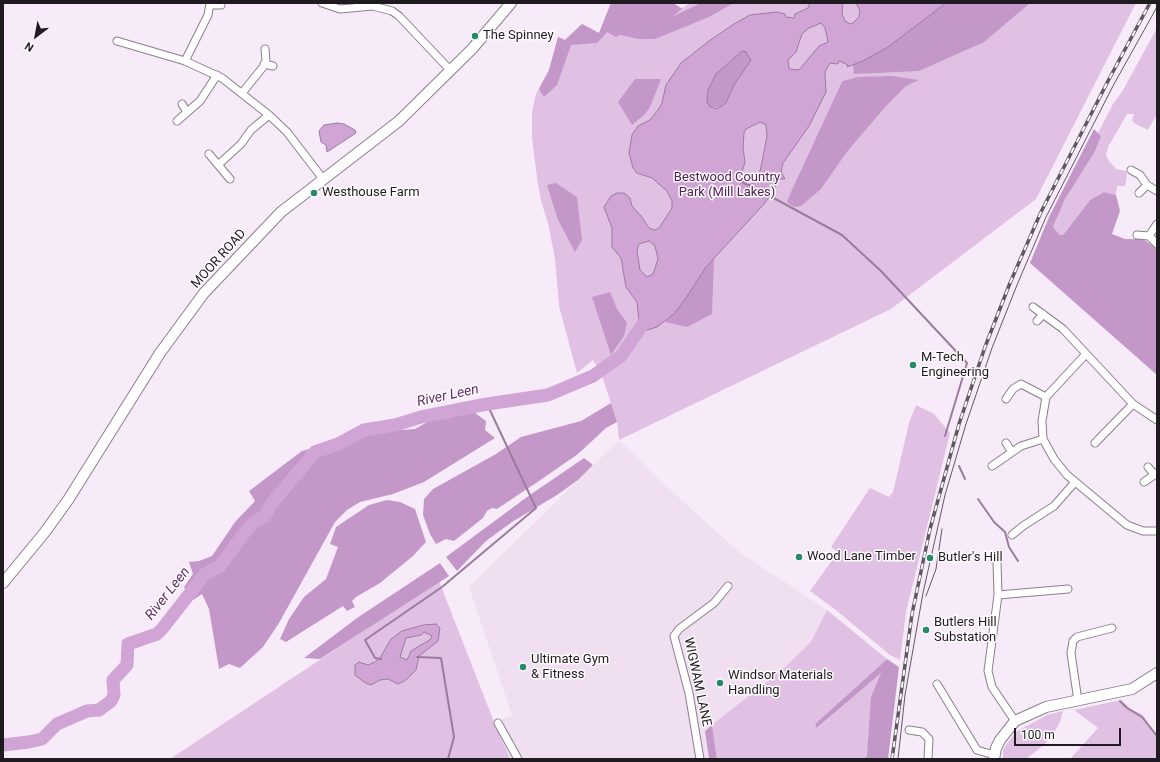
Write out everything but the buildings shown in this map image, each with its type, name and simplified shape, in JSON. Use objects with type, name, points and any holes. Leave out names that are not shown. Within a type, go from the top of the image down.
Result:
[{"type":"main road","name":"MOOR ROAD","points":[[3,583],[68,500],[160,353],[204,293],[281,212],[323,179],[384,135],[451,71],[511,3]]},
{"type":"main road","points":[[994,757],[1004,732],[1015,721],[1046,707],[1132,690],[1157,673]]},
{"type":"street","points":[[322,3],[340,9],[373,6],[392,11],[399,16],[451,71]]},
{"type":"street","points":[[185,61],[198,39],[210,4],[221,5]]},
{"type":"street","points":[[117,41],[185,61],[217,75],[269,114],[287,132],[323,179]]},
{"type":"street","points":[[242,93],[264,64],[265,49]]},
{"type":"street","points":[[264,64],[274,66]]},
{"type":"street","points":[[177,121],[206,93],[217,75]]},
{"type":"street","points":[[182,104],[187,112]]},
{"type":"street","points":[[218,165],[241,144],[251,130],[269,114]]},
{"type":"street","points":[[209,154],[230,178]]},
{"type":"street","points":[[1131,170],[1140,175],[1147,185],[1157,191]]},
{"type":"street","points":[[1139,193],[1147,185]]},
{"type":"street","points":[[1149,236],[1157,224]]},
{"type":"street","points":[[1137,235],[1149,236],[1157,244]]},
{"type":"street","points":[[1034,307],[1062,329],[1133,404],[1157,420]]},
{"type":"street","points":[[1037,321],[1042,314]]},
{"type":"street","points":[[1086,354],[1046,397],[1042,421],[1043,439],[1054,459],[1076,482],[1127,525],[1143,531],[1157,531]]},
{"type":"street","points":[[1006,399],[1014,389],[1021,384],[1046,397]]},
{"type":"street","points":[[1095,443],[1133,404]]},
{"type":"street","points":[[992,466],[1021,446],[1043,439]]},
{"type":"street","points":[[1006,443],[1012,452]]},
{"type":"street","points":[[1144,482],[1156,474],[1148,467]]},
{"type":"street","points":[[1012,535],[1054,506],[1076,482]]},
{"type":"street","points":[[997,562],[998,595],[988,671],[992,687],[1015,721]]},
{"type":"street","name":"WIGWAM LANE","points":[[700,759],[689,693],[674,636],[679,629],[711,606],[728,586]]},
{"type":"street","points":[[998,595],[1068,588]]},
{"type":"street","points":[[1078,701],[1071,653],[1073,641],[1077,637],[1112,628]]},
{"type":"street","points":[[937,684],[977,750],[994,757]]},
{"type":"street","points":[[920,731],[921,722]]},
{"type":"street","points":[[498,723],[518,759]]},
{"type":"street","points":[[909,730],[925,733],[929,739],[928,759]]},
{"type":"shaded area","points":[[611,3],[673,3],[682,9],[672,17],[701,3],[734,3],[709,17],[655,39],[639,39],[620,35],[616,37],[607,32],[597,43],[571,45],[557,85],[544,97],[539,89],[549,70],[558,37],[565,40],[582,24],[599,33]]},
{"type":"shaded area","points":[[810,3],[843,3],[842,14],[845,21],[850,24],[859,17],[860,11],[856,3],[946,3],[888,47],[863,61],[847,67],[848,65],[839,61],[838,64],[830,63],[825,72],[826,92],[809,126],[783,163],[781,172],[785,179],[778,179],[773,192],[764,204],[706,267],[674,314],[657,327],[644,331],[638,327],[637,302],[626,287],[621,258],[612,247],[612,228],[604,207],[611,196],[617,193],[624,193],[630,198],[632,206],[649,228],[655,230],[659,228],[672,208],[672,201],[667,191],[652,178],[637,173],[633,168],[629,153],[632,135],[638,126],[650,120],[658,110],[662,103],[666,85],[681,63],[709,41],[750,15],[776,12],[785,14],[786,17],[794,18],[795,14],[808,8]],"holes":[[[821,23],[825,28],[828,42],[819,46],[799,70],[789,69],[788,60],[796,52],[802,34],[809,28]],[[742,51],[746,52],[751,60],[734,85],[726,103],[717,109],[710,107],[707,102],[708,90],[716,74]],[[760,122],[766,125],[767,136],[758,180],[752,184],[746,185],[742,183],[741,175],[745,162],[743,148],[744,133],[746,129]],[[649,241],[655,246],[658,259],[653,274],[647,277],[640,270],[637,251],[639,244]]]},
{"type":"shaded area","points":[[946,3],[1030,3],[984,42],[919,71],[854,74],[853,65],[888,47]]},
{"type":"shaded area","points":[[742,51],[746,52],[751,60],[734,85],[726,103],[720,108],[710,107],[707,102],[707,90],[716,74]]},
{"type":"shaded area","points":[[892,76],[919,80],[906,86],[886,106],[846,153],[821,189],[801,206],[792,206],[787,202],[843,81],[858,77]]},
{"type":"shaded area","points":[[635,79],[661,79],[650,107],[645,114],[632,125],[618,102]]},
{"type":"shaded area","points":[[337,123],[344,124],[355,130],[356,133],[327,152],[326,145],[321,142],[319,131],[324,125]]},
{"type":"shaded area","points":[[1094,129],[1101,136],[1095,151],[1065,199],[1053,227],[1060,235],[1064,234],[1090,200],[1104,192],[1116,195],[1120,211],[1112,234],[1125,239],[1143,239],[1157,249],[1157,375],[1030,263],[1049,217]]},
{"type":"shaded area","points":[[556,183],[577,197],[582,240],[575,252],[558,220],[547,185]]},
{"type":"shaded area","points":[[714,258],[712,314],[687,327],[665,322],[674,314],[706,267]]},
{"type":"shaded area","points":[[610,292],[617,309],[627,323],[624,336],[611,355],[592,297]]},
{"type":"shaded area","points":[[462,402],[460,414],[475,413],[486,421],[485,430],[495,438],[424,482],[393,494],[360,502],[347,510],[335,522],[279,623],[263,647],[240,668],[229,664],[219,669],[209,609],[202,594],[193,600],[184,587],[193,574],[189,562],[199,561],[212,556],[235,522],[255,501],[249,491],[302,451],[376,432],[415,429]]},
{"type":"shaded area","points":[[611,403],[617,422],[606,428],[578,454],[497,509],[492,508],[487,511],[483,518],[454,541],[446,539],[436,544],[430,534],[423,515],[424,499],[433,489],[496,454],[521,437],[581,421]]},
{"type":"shaded area","points":[[619,440],[665,485],[739,552],[827,610],[811,642],[784,668],[705,731],[709,759],[510,759],[494,722],[512,715],[469,587]]},
{"type":"shaded area","points":[[584,458],[593,465],[578,480],[557,495],[512,522],[486,541],[457,571],[446,557],[527,497]]},
{"type":"shaded area","points":[[387,500],[400,502],[415,509],[426,542],[413,556],[380,583],[356,597],[352,601],[355,607],[347,611],[343,606],[286,642],[280,639],[289,619],[304,597],[326,579],[338,547],[330,544],[336,527],[369,505]]},
{"type":"shaded area","points":[[440,563],[449,576],[320,659],[304,658],[357,618]]},
{"type":"shaded area","points":[[436,624],[440,628],[438,641],[419,656],[416,670],[406,680],[398,684],[388,679],[380,680],[371,685],[355,675],[355,665],[359,662],[368,665],[375,662],[380,658],[391,639],[402,631],[423,625]],"holes":[[[424,632],[432,636],[431,639],[411,651],[407,660],[400,657],[406,638],[421,635]]]},
{"type":"shaded area","points":[[887,659],[899,667],[888,759],[864,759],[867,756],[871,697],[881,673],[817,728],[815,724]]},
{"type":"shaded area","points":[[712,725],[717,759],[709,759],[705,731]]},
{"type":"green space","name":"Bestwood Country Park (Mill Lakes)","points":[[611,3],[673,3],[682,8],[690,3],[1136,3],[1036,199],[891,309],[619,440],[617,422],[611,403],[601,373],[593,360],[577,373],[559,306],[555,259],[548,223],[538,185],[532,137],[532,112],[536,94],[549,70],[558,37],[565,40],[582,24],[599,33]]},
{"type":"green space","points":[[1157,28],[1157,114],[1148,130],[1134,123],[1132,120],[1134,114],[1127,114],[1108,147],[1106,155],[1116,169],[1126,171],[1127,175],[1125,186],[1117,186],[1116,195],[1104,192],[1090,200],[1064,234],[1060,235],[1053,227],[1065,199],[1101,136],[1098,133],[1113,104],[1123,90]]},
{"type":"green space","points":[[916,405],[934,414],[950,433],[906,612],[900,660],[890,655],[837,611],[810,591],[838,552],[831,547],[870,488],[889,497],[893,492],[909,423]]},
{"type":"green space","points":[[439,581],[510,759],[170,759]]},
{"type":"green space","points":[[827,610],[887,659],[815,724],[818,728],[881,672],[867,757],[864,759],[717,759],[712,725],[784,668],[811,642]]},
{"type":"green space","points":[[1121,700],[1131,709],[1142,714],[1157,735],[1157,759],[1070,759],[1098,728],[1074,710]]},
{"type":"green space","points":[[1063,711],[1060,722],[1052,736],[1045,744],[1026,759],[1003,759],[1003,749],[1016,732],[1047,715]]},
{"type":"waterway","points":[[740,180],[750,186]]},
{"type":"waterway","points":[[768,195],[842,235],[881,271],[967,363],[945,436]]},
{"type":"waterway","name":"River Leen","points":[[3,745],[42,739],[57,724],[87,711],[99,710],[111,701],[114,695],[113,680],[127,665],[128,644],[157,634],[162,629],[205,574],[220,566],[245,532],[254,522],[265,516],[272,503],[315,452],[338,444],[364,430],[395,425],[421,417],[487,404],[548,395],[593,376],[621,356],[650,314]]},
{"type":"waterway","points":[[381,659],[375,658],[365,640],[442,587],[536,508],[487,404]]},
{"type":"waterway","points":[[959,466],[965,479]]},
{"type":"waterway","points":[[978,499],[994,522],[1005,532],[1009,547],[1018,561]]},
{"type":"waterway","points":[[417,657],[441,658],[454,737],[448,759]]},
{"type":"waterway","points":[[1120,701],[1127,708],[1142,717],[1157,736]]},
{"type":"tram line","points":[[898,759],[905,695],[923,593],[945,495],[966,424],[992,348],[1046,217],[1114,84],[1157,7]]},
{"type":"tram line","points":[[926,596],[936,569],[942,529]]},
{"type":"railway","points":[[892,759],[912,614],[930,529],[959,424],[985,347],[1010,283],[1041,212],[1150,3]]},
{"type":"place","name":"The Spinney","points":[[475,36]]},
{"type":"place","name":"Westhouse Farm","points":[[314,193]]},
{"type":"place","name":"M-Tech Engineering","points":[[913,365]]},
{"type":"place","name":"Wood Lane Timber","points":[[799,557]]},
{"type":"place","name":"Butler's Hill","points":[[930,558]]},
{"type":"place","name":"Butlers Hill Substation","points":[[926,630]]},
{"type":"place","name":"Ultimate Gym & Fitness","points":[[523,667]]},
{"type":"place","name":"Windsor Materials Handling","points":[[720,683]]}]
